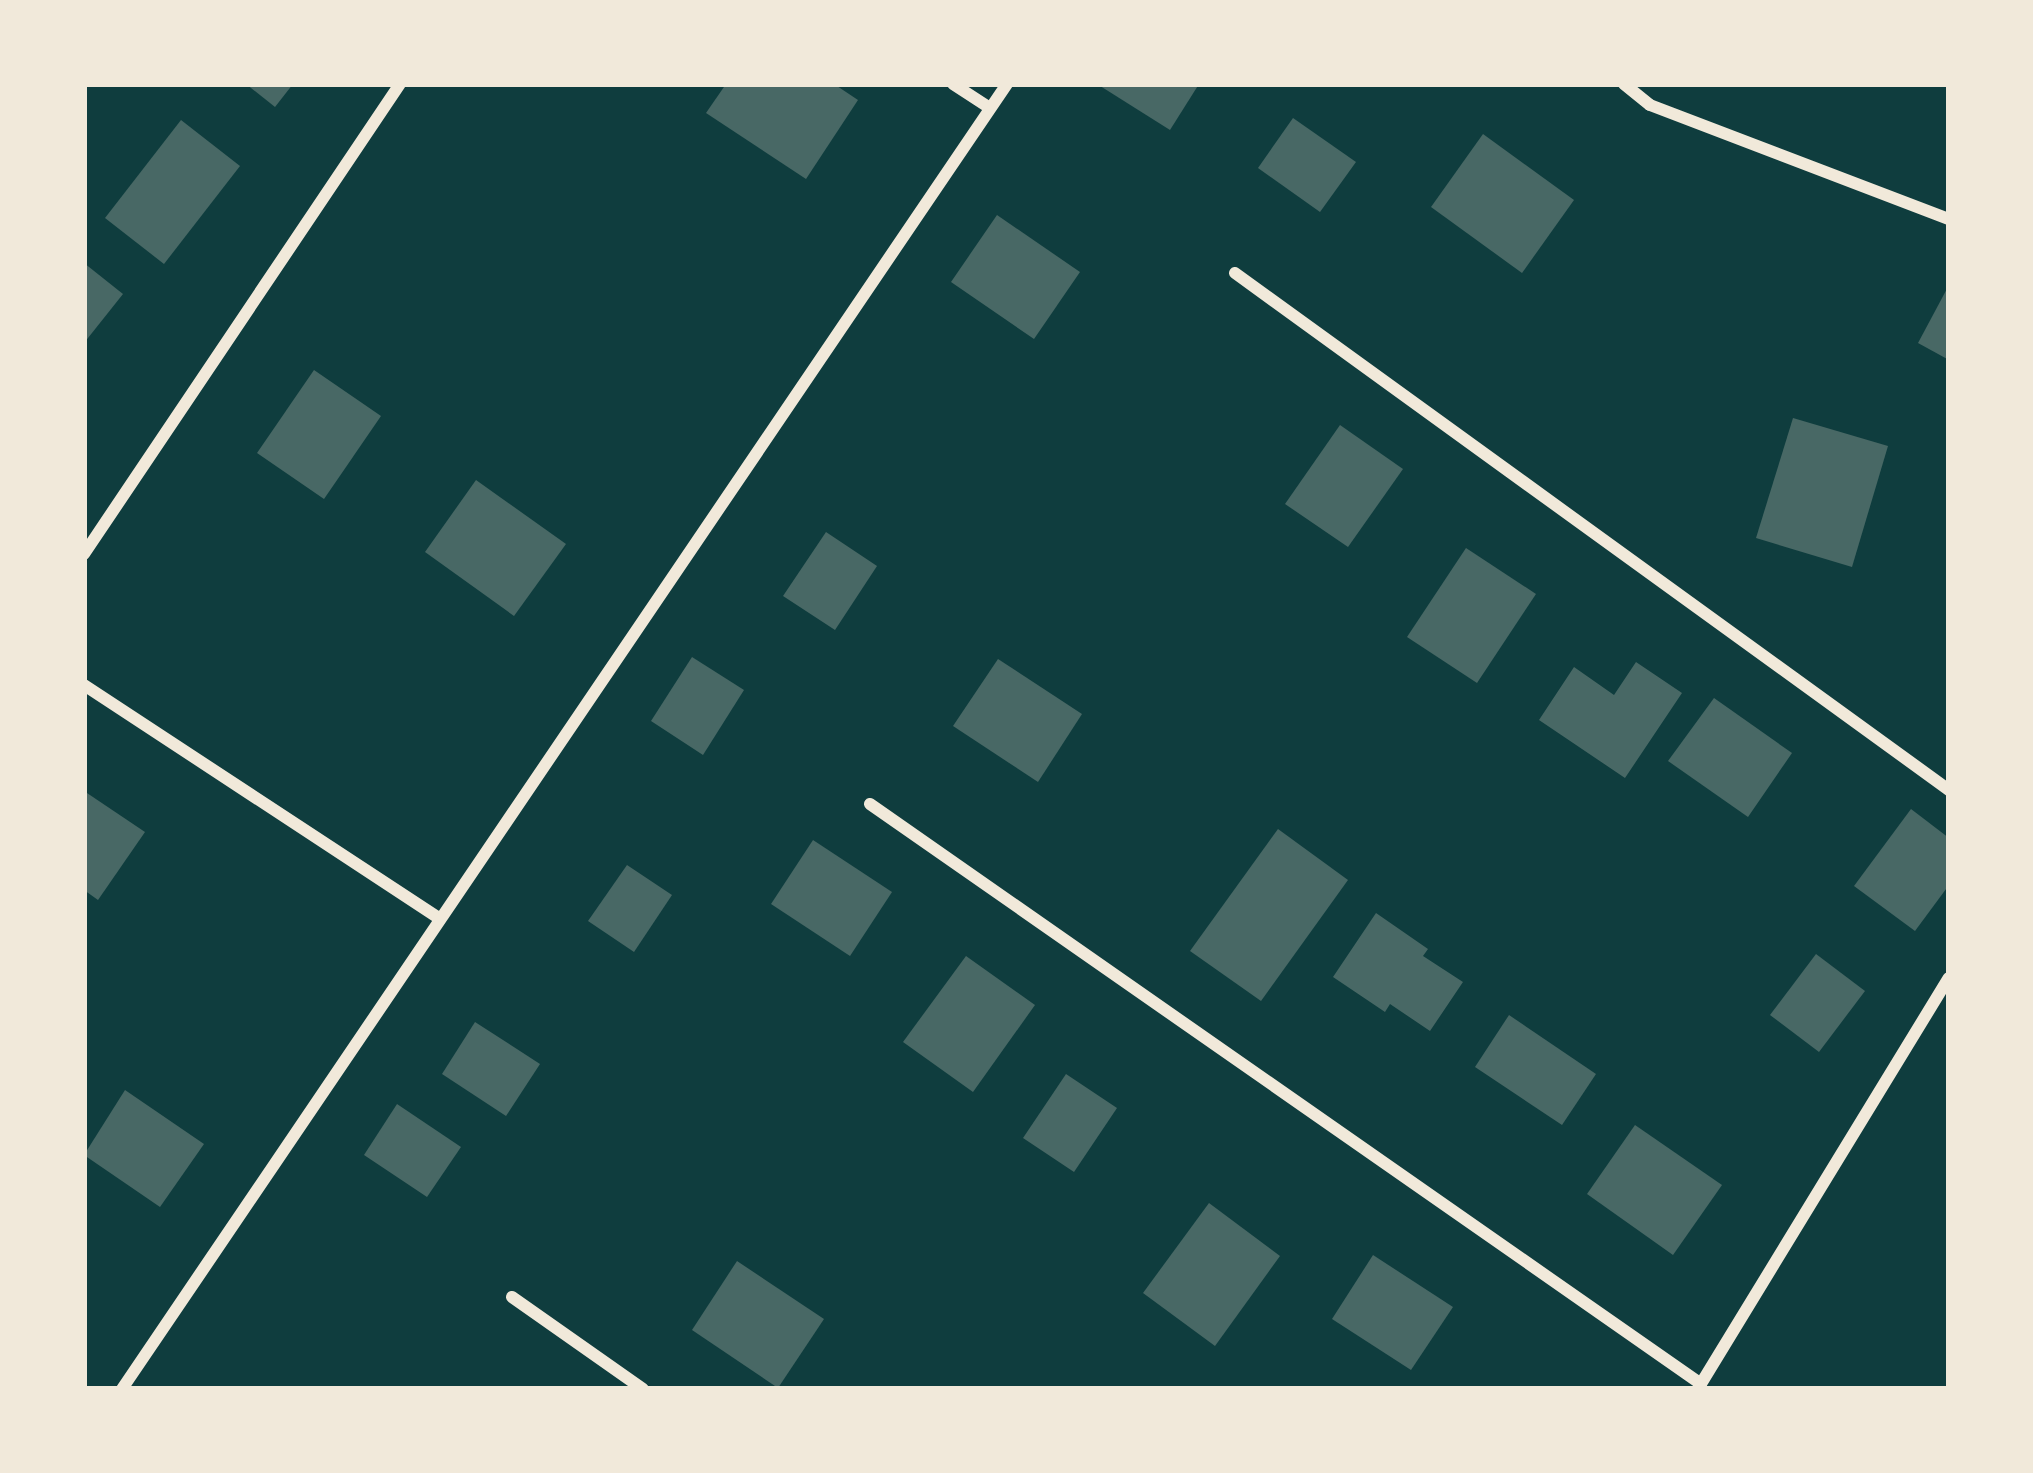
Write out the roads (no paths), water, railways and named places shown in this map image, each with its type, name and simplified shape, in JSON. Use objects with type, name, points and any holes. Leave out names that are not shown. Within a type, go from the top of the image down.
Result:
[{"type":"street","points":[[84,554],[400,84]]},
{"type":"street","points":[[953,84],[990,108]]},
{"type":"street","points":[[122,1389],[1007,84]]},
{"type":"street","points":[[1624,84],[1649,105],[1949,219]]},
{"type":"street","points":[[1235,273],[1949,790]]},
{"type":"street","points":[[84,686],[440,919]]},
{"type":"street","points":[[870,804],[1699,1386],[1949,979]]},
{"type":"street","points":[[512,1297],[643,1389]]}]
